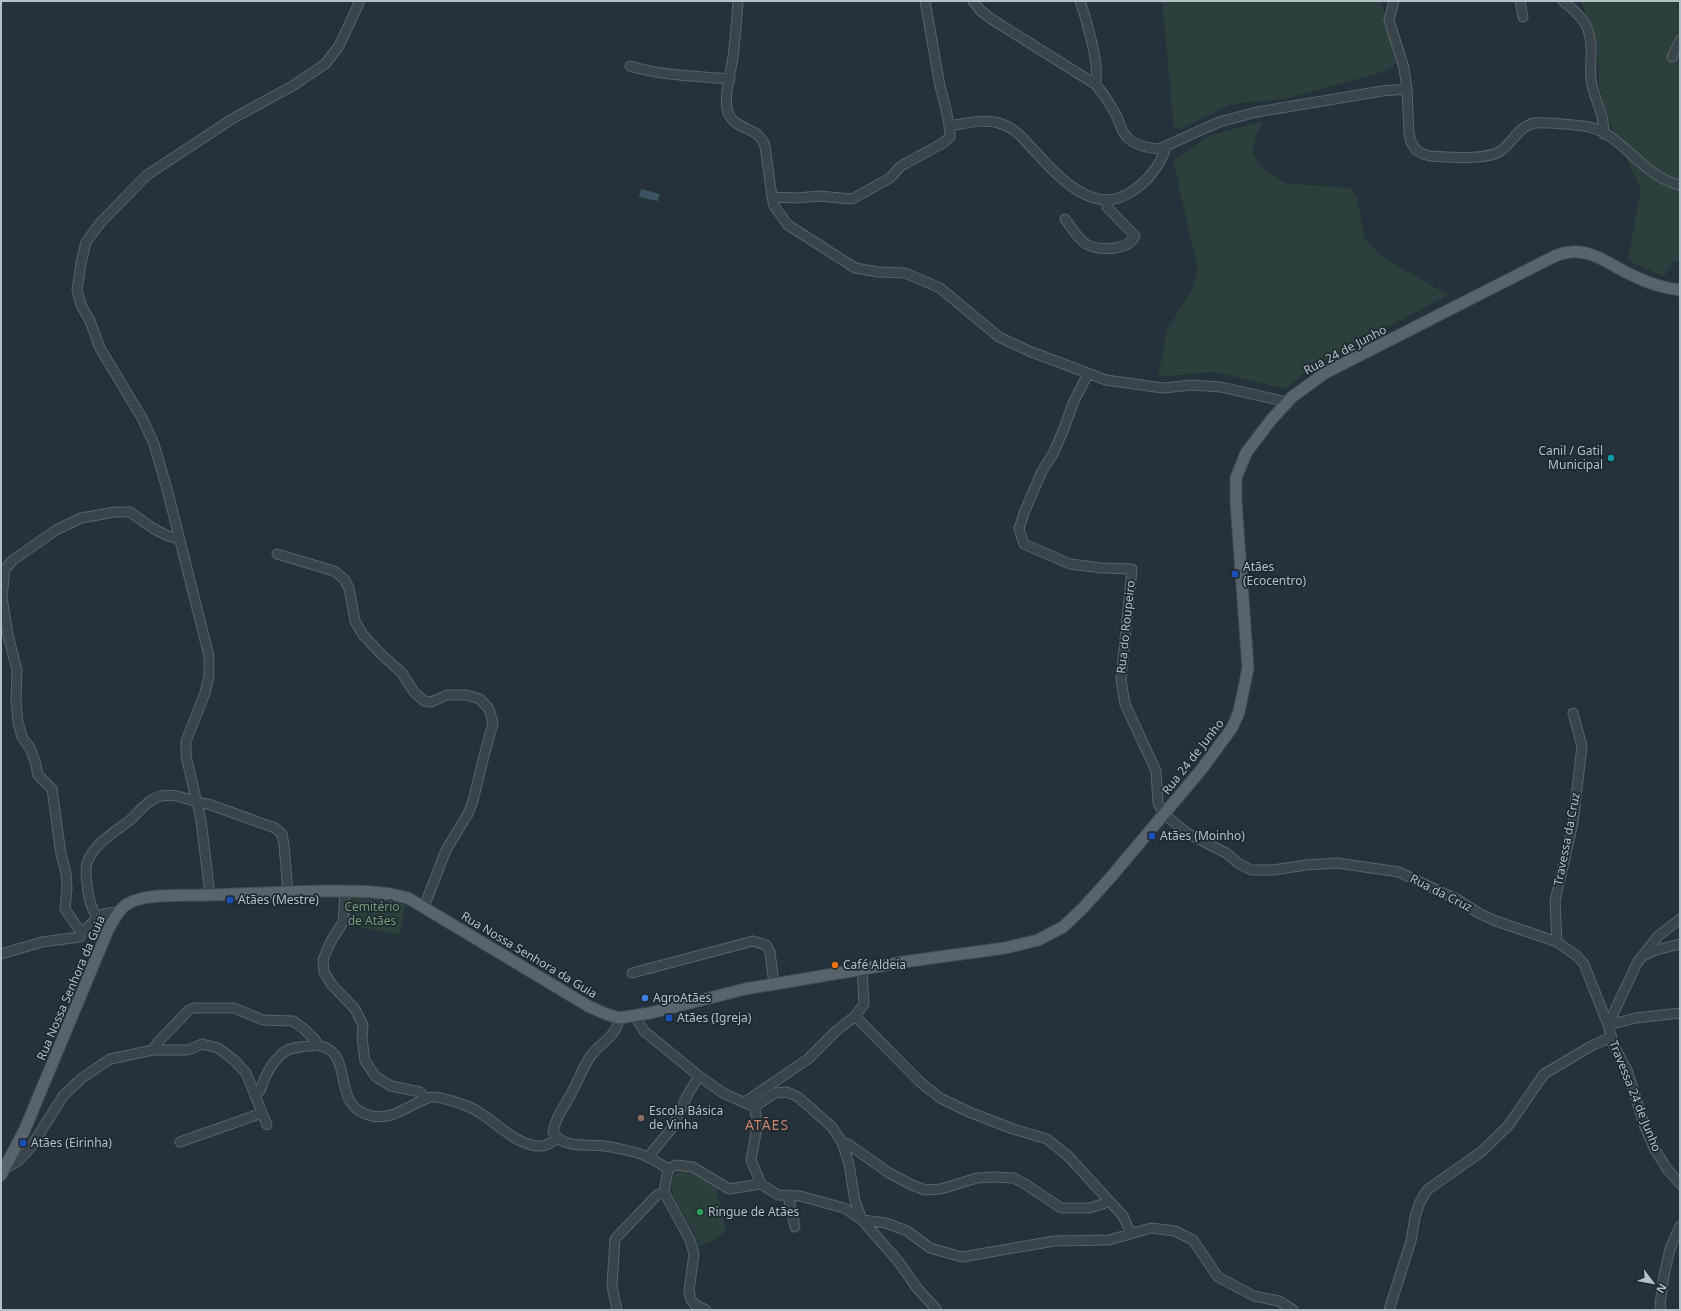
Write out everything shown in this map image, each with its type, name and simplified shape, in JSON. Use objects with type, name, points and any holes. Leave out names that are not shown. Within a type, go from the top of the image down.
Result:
[{"type":"main road","name":"Rua 24 de Junho","points":[[1164,814],[1222,743],[1240,712],[1248,668],[1236,502],[1236,478],[1246,453],[1287,402],[1305,386],[1326,373],[1565,252],[1582,253],[1598,257],[1647,282],[1680,290]]},
{"type":"main road","name":"Rua Nossa Senhora da Guia","points":[[3,1172],[25,1129],[108,930],[118,912],[128,903],[138,899],[288,892],[366,891],[390,893],[408,898],[424,907],[588,1006],[619,1018],[673,1009],[738,991],[774,984],[910,961],[1005,948],[1038,940],[1063,927],[1083,908],[1164,814]]},
{"type":"street","points":[[210,895],[201,820],[186,756],[186,742],[205,693],[209,676],[209,656],[154,444],[142,418],[100,348],[90,321],[81,305],[77,290],[81,262],[86,242],[101,222],[147,175],[232,119],[294,85],[325,64],[339,46],[360,1]]},
{"type":"street","points":[[738,1],[733,58],[726,102],[728,113],[732,120],[737,124],[763,138],[774,206],[788,225],[855,268],[878,272],[905,273],[940,288],[1000,337],[1029,351],[1088,374],[1106,380],[1163,388],[1192,385],[1221,386],[1287,402]]},
{"type":"street","points":[[772,197],[796,198],[819,196],[852,199],[890,178],[901,166],[943,143],[950,137],[950,126],[938,75],[925,1]]},
{"type":"street","points":[[972,1],[981,11],[993,20],[1095,84],[1104,93],[1124,134],[1128,139],[1149,148],[1159,149],[1166,147],[1219,122],[1257,112],[1382,91],[1407,89]]},
{"type":"street","points":[[1080,1],[1092,44],[1096,71],[1095,84]]},
{"type":"street","points":[[1394,1],[1389,20],[1400,50],[1407,89],[1409,133],[1411,142],[1416,150],[1423,154],[1448,157],[1486,156],[1498,152],[1521,130],[1533,123],[1589,127],[1604,134],[1654,174],[1673,184],[1680,185]]},
{"type":"street","points":[[1520,1],[1523,17]]},
{"type":"street","points":[[1563,1],[1580,15],[1590,32],[1590,78],[1601,110],[1604,134]]},
{"type":"street","points":[[1672,57],[1680,40]]},
{"type":"street","points":[[630,66],[678,74],[730,79]]},
{"type":"street","points":[[950,126],[973,122],[1002,124],[1018,132],[1066,182],[1086,196],[1108,200],[1123,197],[1142,185],[1163,157],[1166,147]]},
{"type":"street","points":[[1065,219],[1077,236],[1085,243],[1095,247],[1109,249],[1125,245],[1133,241],[1135,236],[1107,207],[1108,200]]},
{"type":"street","name":"Rua do Roupeiro","points":[[1088,374],[1074,401],[1053,454],[1042,470],[1019,529],[1024,544],[1070,564],[1102,568],[1132,569],[1121,680],[1125,704],[1156,771],[1158,803],[1164,814]]},
{"type":"street","points":[[83,932],[78,928],[65,909],[67,888],[66,873],[61,854],[52,789],[38,775],[30,748],[22,737],[18,722],[16,701],[17,670],[8,635],[2,596],[5,569],[13,560],[56,530],[81,518],[115,512],[130,512],[154,529],[168,536],[179,539]]},
{"type":"street","points":[[277,554],[334,571],[344,579],[349,588],[356,621],[363,635],[402,673],[414,692],[424,701],[431,702],[447,695],[466,695],[480,699],[489,709],[493,723],[474,801],[468,814],[446,850],[424,907]]},
{"type":"street","points":[[1,625],[8,635]]},
{"type":"street","name":"Travessa da Cruz","points":[[1557,942],[1555,901],[1573,823],[1582,746],[1574,713]]},
{"type":"street","points":[[96,916],[92,909],[87,891],[86,872],[87,863],[94,850],[152,799],[162,796],[176,795],[197,803],[208,804],[275,828],[282,834],[288,892]]},
{"type":"street","name":"Rua da Cruz","points":[[1164,814],[1187,833],[1226,853],[1238,863],[1251,870],[1273,870],[1306,865],[1337,863],[1399,872],[1458,900],[1480,914],[1557,942],[1577,956],[1584,964],[1608,1025]]},
{"type":"street","points":[[345,891],[343,922],[330,943],[323,960],[324,972],[332,985],[355,1008],[363,1024],[362,1038],[366,1061],[376,1077],[391,1086],[420,1092],[426,1099]]},
{"type":"street","points":[[1,954],[42,942],[80,937],[83,932],[93,923],[96,916],[105,913],[118,912]]},
{"type":"street","points":[[1608,1025],[1637,963],[1658,936],[1680,919]]},
{"type":"street","points":[[632,973],[753,941],[766,945],[770,952],[774,984]]},
{"type":"street","points":[[1642,956],[1656,950],[1680,944]]},
{"type":"street","points":[[744,1102],[808,1059],[835,1032],[855,1016],[864,1004],[862,970]]},
{"type":"street","points":[[153,1050],[158,1042],[189,1010],[194,1008],[234,1008],[263,1020],[293,1021],[304,1029],[319,1046],[336,1055],[341,1066],[343,1083],[348,1100],[357,1110],[373,1117],[395,1115],[431,1097],[445,1099],[469,1107],[529,1145],[542,1147],[549,1144],[556,1138]]},
{"type":"street","points":[[1608,1025],[1636,1018],[1680,1013]]},
{"type":"street","points":[[635,1016],[644,1031],[699,1076],[723,1093],[754,1107],[758,1122],[751,1160],[761,1184],[778,1195],[800,1196],[844,1208],[862,1220],[898,1261],[917,1288],[937,1310]]},
{"type":"street","points":[[855,1016],[920,1082],[940,1098],[969,1112],[1047,1139],[1068,1156],[1123,1216],[1130,1234]]},
{"type":"street","points":[[619,1018],[618,1025],[611,1036],[591,1055],[573,1092],[555,1120],[553,1132],[556,1138],[570,1144],[604,1146],[635,1152],[648,1157],[668,1169]]},
{"type":"street","name":"Travessa 24 de Junho","points":[[1608,1025],[1613,1044],[1627,1070],[1645,1127],[1655,1150],[1668,1170],[1680,1184]]},
{"type":"street","points":[[1389,1310],[1411,1241],[1414,1217],[1427,1190],[1481,1152],[1508,1126],[1544,1074],[1593,1045],[1612,1037]]},
{"type":"street","points":[[3,1172],[18,1162],[30,1147],[63,1096],[82,1078],[110,1059],[153,1050],[188,1050],[202,1044],[218,1048],[234,1060],[246,1073],[256,1095],[266,1126]]},
{"type":"street","points":[[256,1095],[261,1091],[264,1080],[278,1056],[291,1048],[319,1046]]},
{"type":"street","points":[[648,1157],[672,1128],[688,1094],[699,1076]]},
{"type":"street","points":[[754,1107],[775,1093],[787,1092],[798,1097],[832,1127],[842,1142],[850,1164],[855,1201],[862,1220]]},
{"type":"street","points":[[180,1142],[262,1113]]},
{"type":"street","points":[[842,1142],[848,1144],[889,1173],[925,1190],[941,1189],[977,1178],[1014,1178],[1061,1208],[1089,1208],[1103,1204],[1108,1200]]},
{"type":"street","points":[[668,1169],[676,1165],[693,1167],[729,1189],[761,1184]]},
{"type":"street","points":[[668,1169],[664,1192],[690,1240],[694,1254],[689,1291],[691,1300],[696,1305],[706,1310]]},
{"type":"street","points":[[616,1310],[612,1286],[615,1239],[657,1195],[664,1192]]},
{"type":"street","points":[[788,1195],[795,1227]]},
{"type":"street","points":[[862,1220],[886,1223],[908,1231],[930,1248],[962,1257],[1054,1241],[1109,1240],[1151,1228],[1175,1231],[1193,1240],[1218,1277],[1254,1296],[1279,1301],[1293,1310]]},
{"type":"street","points":[[1661,1310],[1660,1305],[1664,1275],[1670,1249],[1680,1226]]},
{"type":"green space","points":[[1162,1],[1381,1],[1396,63],[1386,71],[1285,99],[1231,104],[1181,129],[1174,128]]},
{"type":"green space","points":[[1581,1],[1680,1],[1680,262],[1673,262],[1664,276],[1628,261],[1641,188],[1613,132],[1599,86],[1599,66],[1595,39]]},
{"type":"green space","points":[[1263,121],[1256,136],[1252,154],[1263,170],[1285,183],[1350,188],[1357,197],[1364,237],[1381,256],[1448,295],[1309,369],[1285,389],[1215,372],[1158,377],[1167,330],[1192,290],[1198,270],[1173,161],[1209,136]]},
{"type":"green space","name":"Cemitério de Atães","points":[[353,894],[405,904],[400,935],[344,924],[348,897]]},
{"type":"green space","points":[[681,1170],[700,1176],[717,1189],[726,1231],[699,1247],[694,1231],[682,1213],[673,1193],[672,1184],[674,1176]]},
{"type":"water","points":[[641,189],[660,194],[658,201],[639,197]]},
{"type":"place","name":"Canil / Gatil Municipal","points":[[1611,458]]},
{"type":"place","name":"Atães (Ecocentro)","points":[[1235,574]]},
{"type":"place","name":"Atães (Moinho)","points":[[1152,836]]},
{"type":"place","name":"Atães (Mestre)","points":[[230,900]]},
{"type":"place","name":"Café Aldeia","points":[[835,965]]},
{"type":"place","name":"AgroAtães","points":[[645,998]]},
{"type":"place","name":"Atães (Igreja)","points":[[669,1018]]},
{"type":"place","name":"Escola Básica de Vinha","points":[[641,1118]]},
{"type":"place","name":"Atães (Eirinha)","points":[[23,1143]]},
{"type":"place","name":"Ringue de Atães","points":[[700,1212]]},
{"type":"district","name":"ATÃES","points":[[767,1125]]}]
